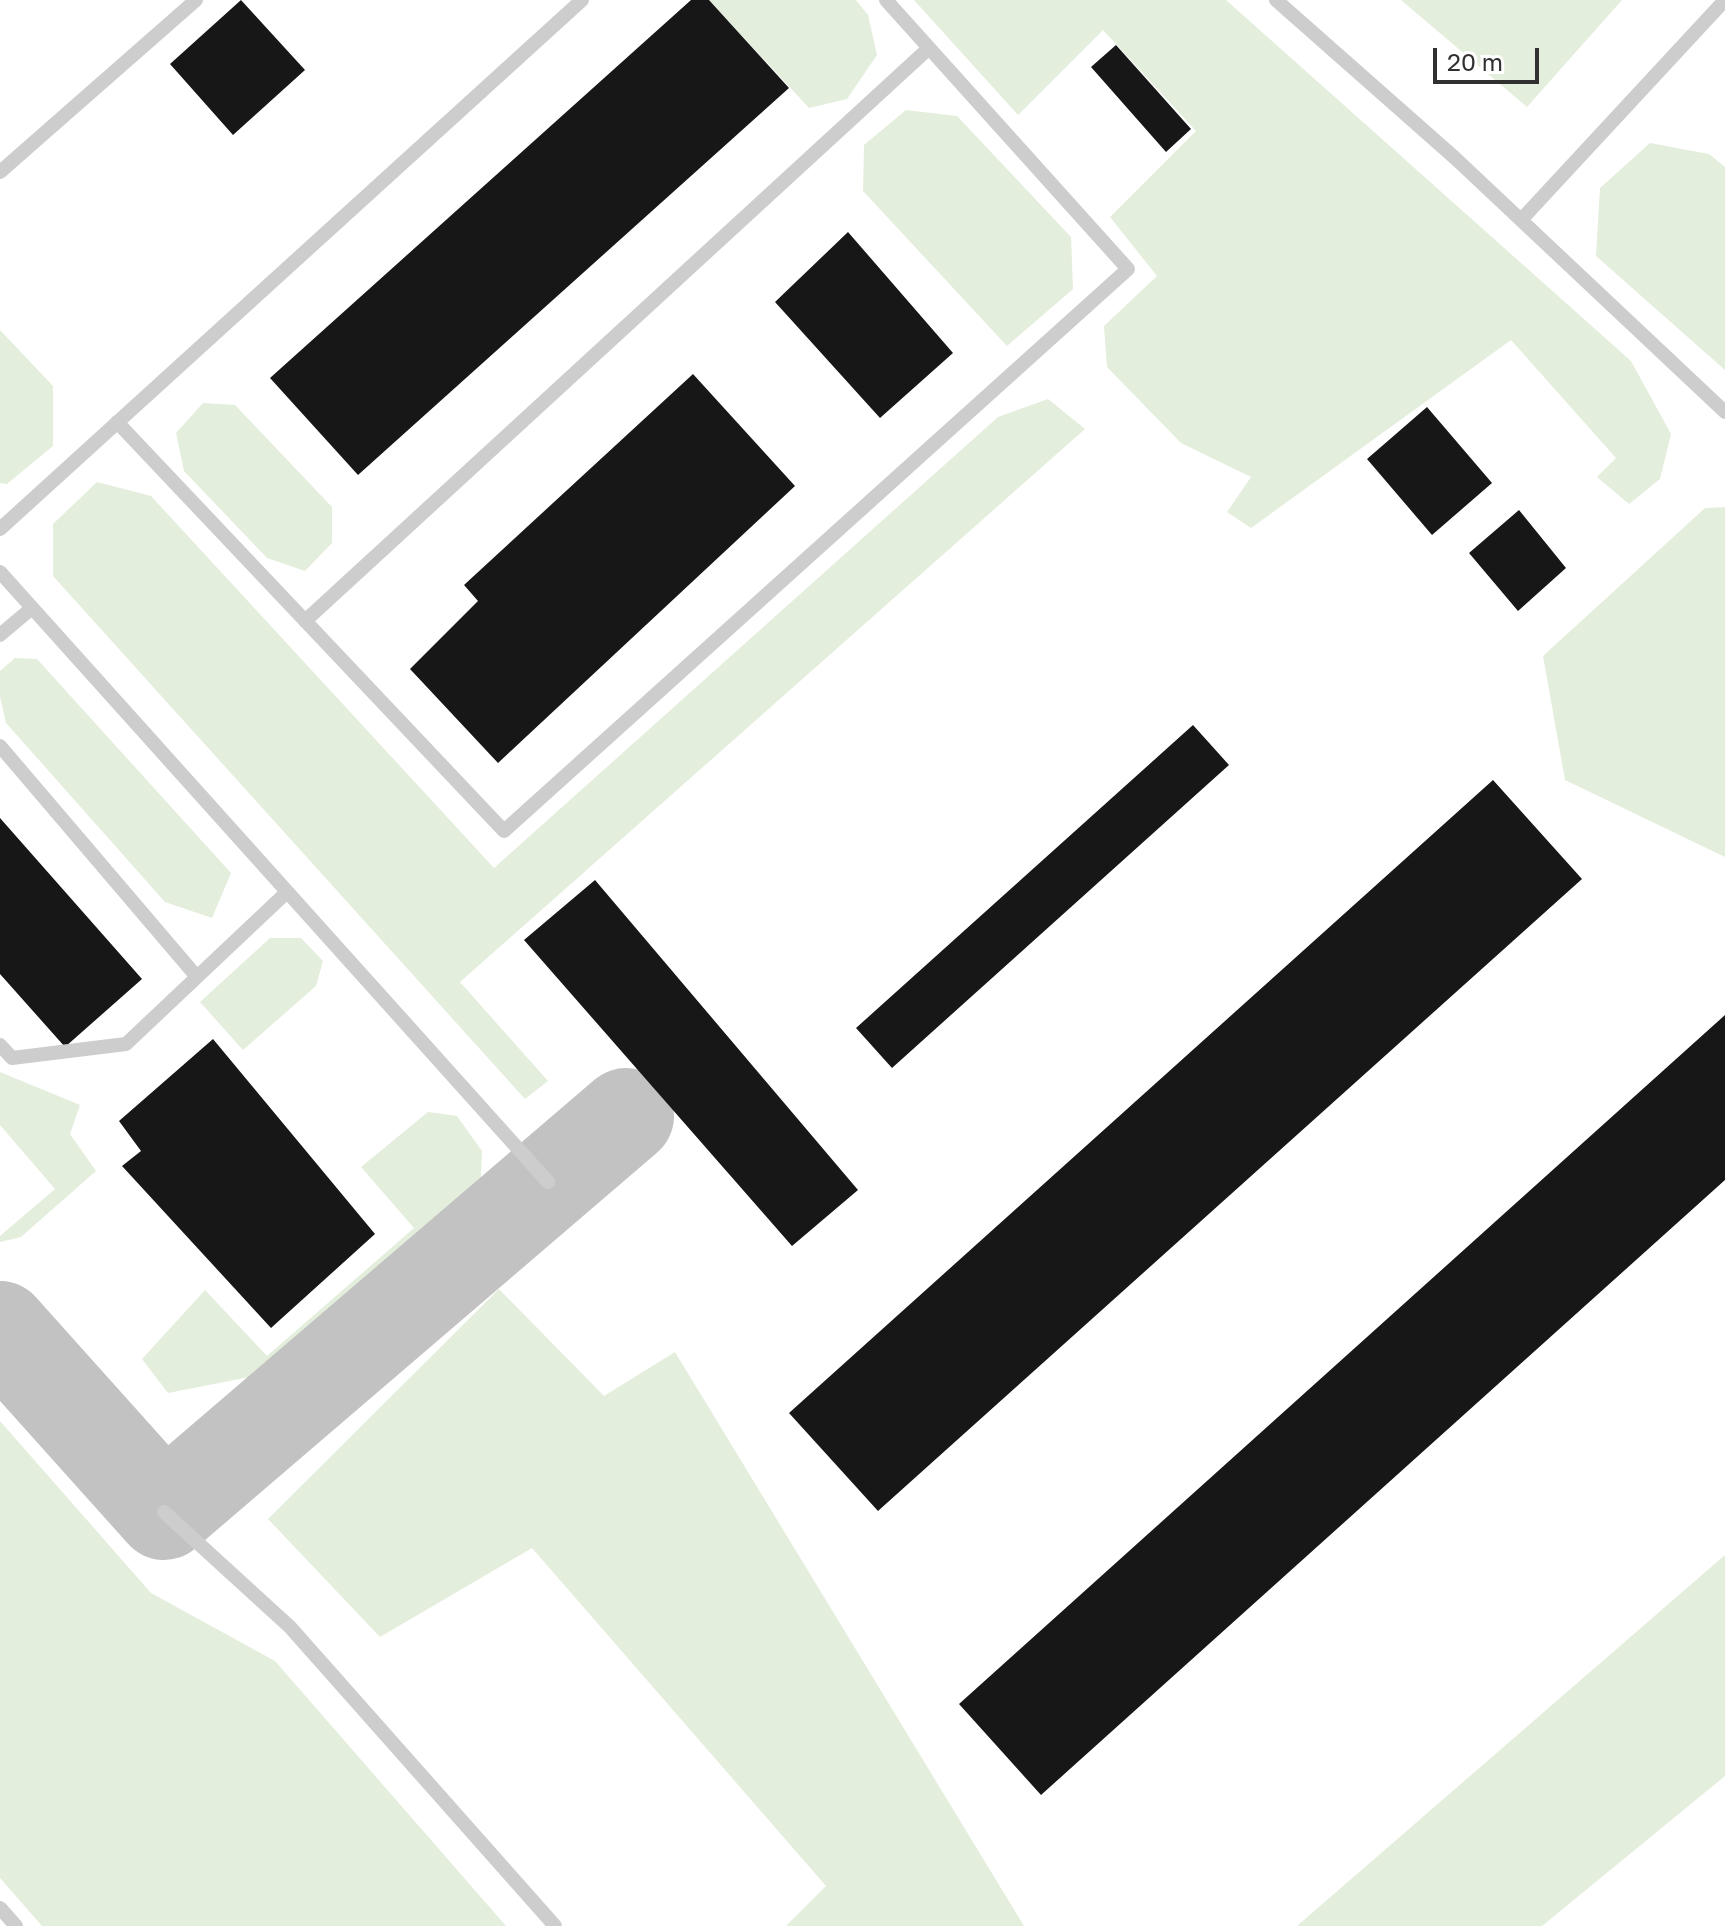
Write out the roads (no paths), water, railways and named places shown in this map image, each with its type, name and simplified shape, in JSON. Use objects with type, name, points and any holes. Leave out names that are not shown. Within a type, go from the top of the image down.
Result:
[{"type":"lane","points":[[0,172],[196,0]]},
{"type":"lane","points":[[0,529],[582,0]]},
{"type":"lane","points":[[117,422],[504,831],[1128,269],[886,0]]},
{"type":"lane","points":[[1276,0],[1455,158],[1725,412]]},
{"type":"lane","points":[[1521,220],[1725,0]]},
{"type":"lane","points":[[305,621],[929,48]]},
{"type":"lane","points":[[0,572],[548,1182]]},
{"type":"lane","points":[[0,635],[32,608]]},
{"type":"lane","points":[[0,746],[197,977]]},
{"type":"lane","points":[[0,1045],[12,1058],[126,1044],[287,892]]},
{"type":"lane","points":[[164,1512],[290,1627],[555,1926]]},
{"type":"lane","points":[[0,1908],[16,1926]]}]
